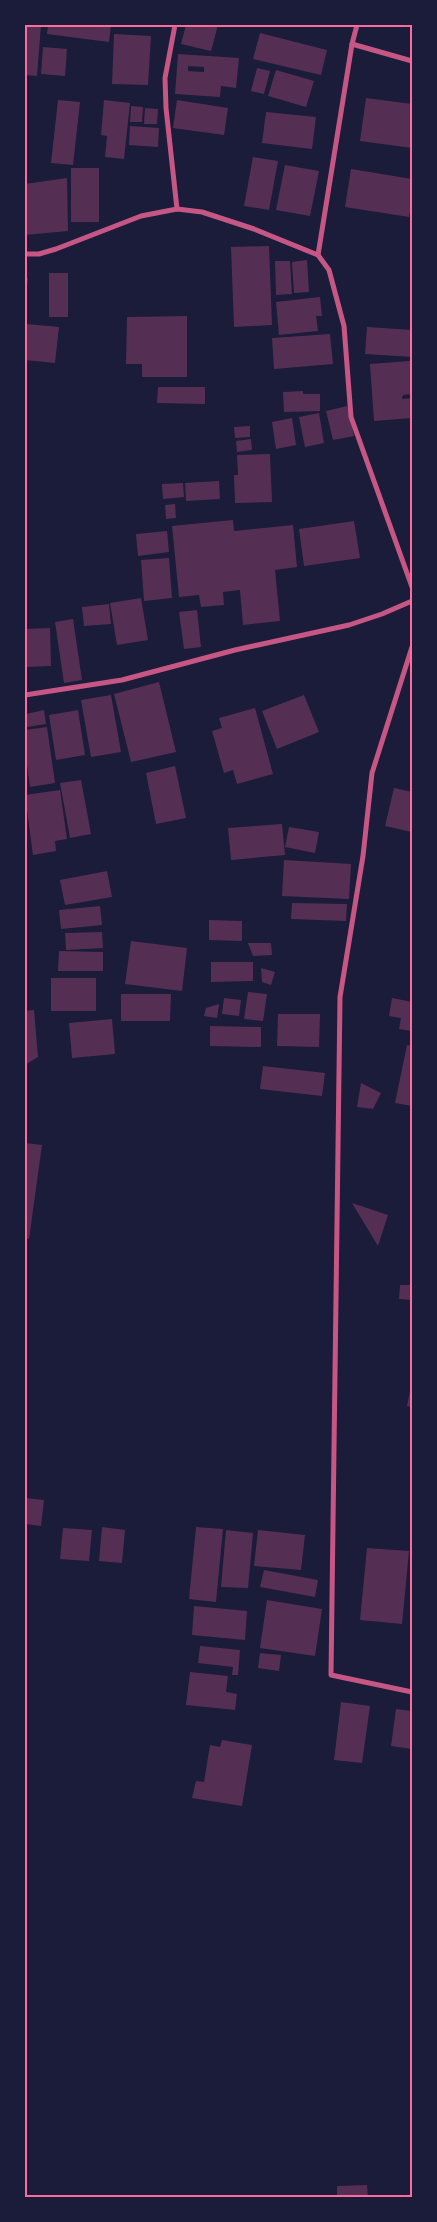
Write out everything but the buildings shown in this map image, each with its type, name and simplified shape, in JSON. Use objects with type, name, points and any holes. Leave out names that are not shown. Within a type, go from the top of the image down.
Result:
[{"type":"street","points":[[175,25],[165,78],[166,108],[178,209]]},
{"type":"street","points":[[318,255],[352,44],[357,25]]},
{"type":"street","points":[[352,44],[412,61]]},
{"type":"street","points":[[25,254],[39,254],[141,216],[178,209],[202,212],[254,229],[318,255],[328,270],[338,299],[344,326],[351,417],[412,586]]},
{"type":"street","points":[[25,695],[122,680],[235,650],[349,625],[412,601]]},
{"type":"street","points":[[412,647],[372,773],[364,856],[340,997],[331,1675],[412,1692]]}]
